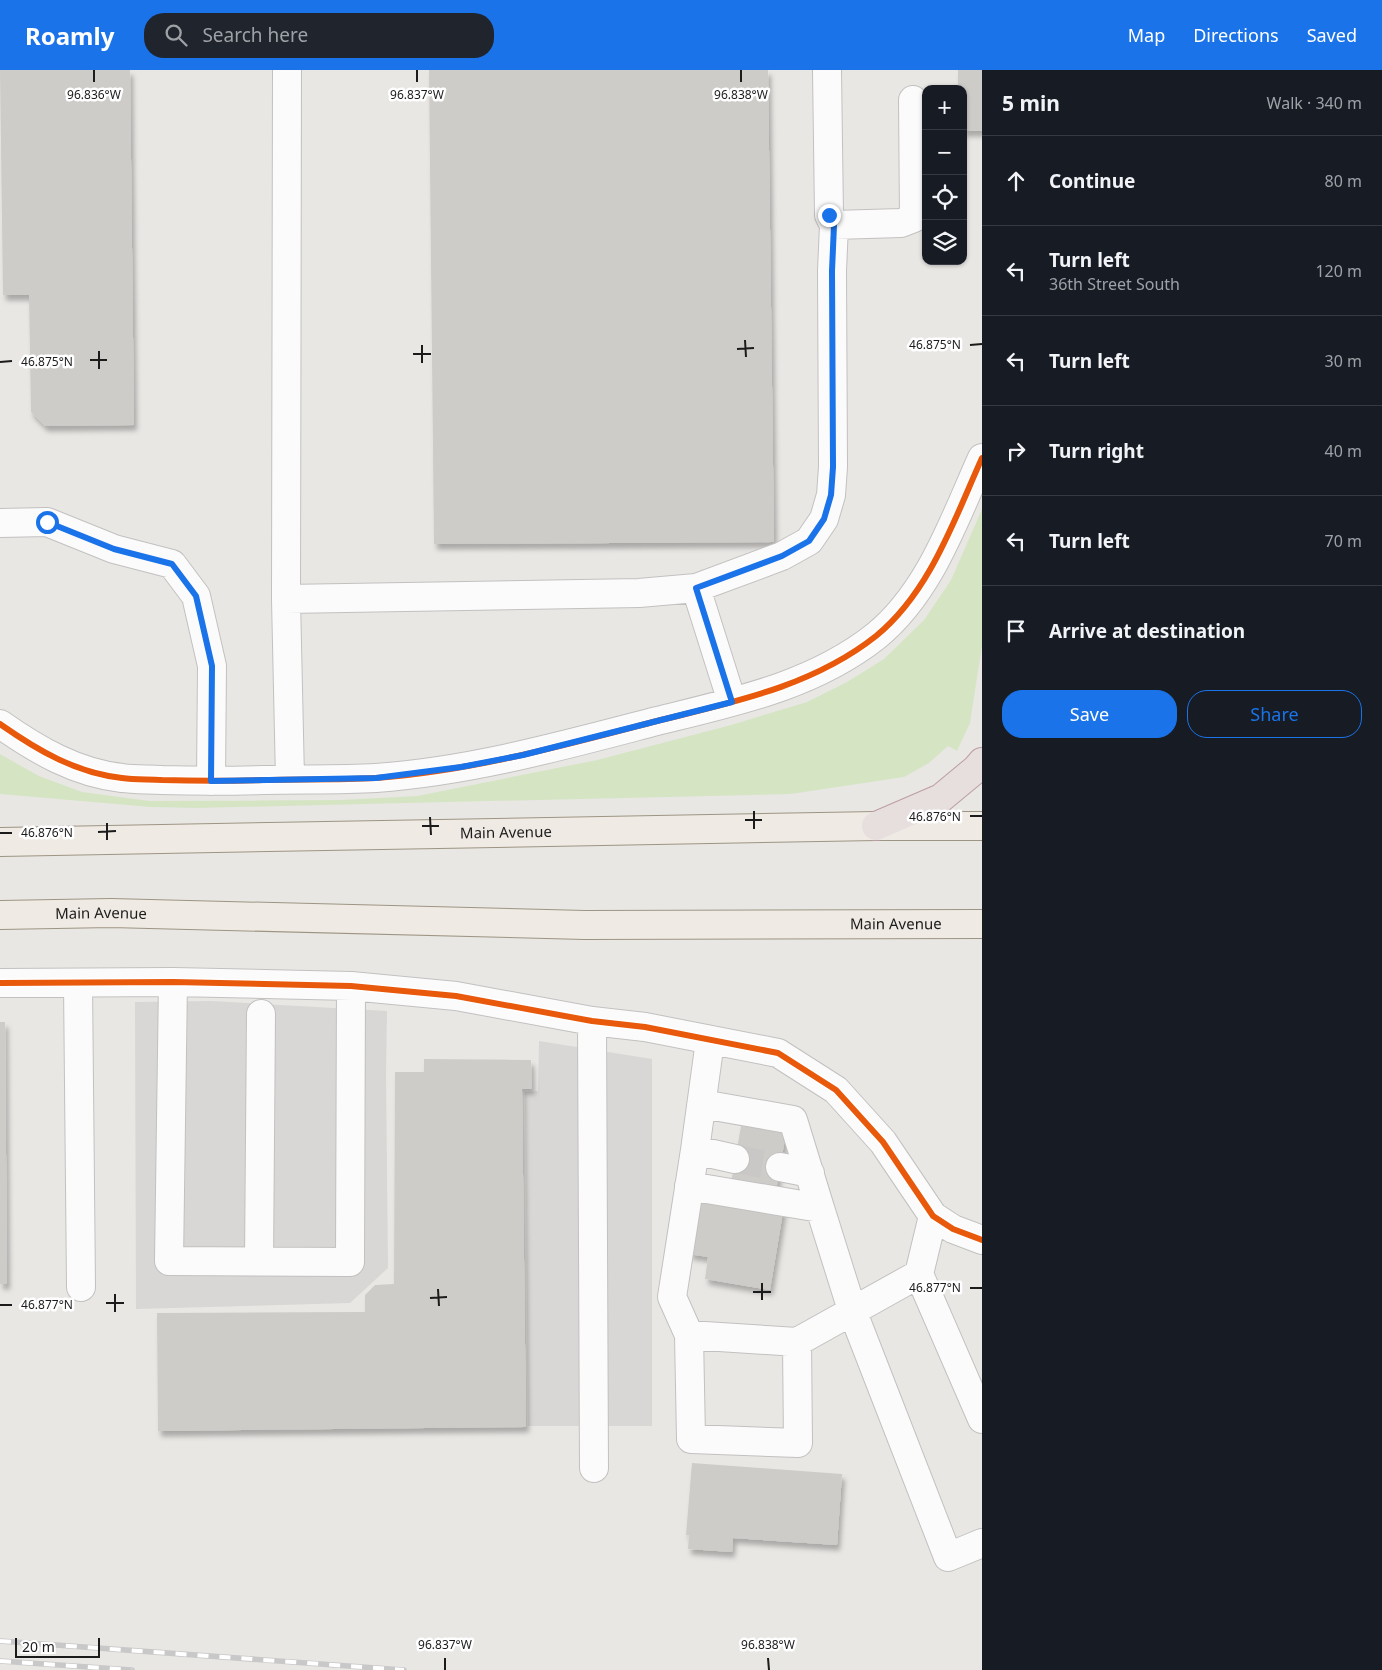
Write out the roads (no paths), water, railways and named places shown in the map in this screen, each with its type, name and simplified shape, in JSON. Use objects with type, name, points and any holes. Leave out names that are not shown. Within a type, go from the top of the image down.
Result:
[{"type":"highway","points":[[876,826],[941,798],[982,762]]},
{"type":"main road","name":"Main Avenue","points":[[0,842],[876,826],[982,826]]},
{"type":"main road","name":"Main Avenue","points":[[0,915],[121,914],[585,924],[982,924]]},
{"type":"street","points":[[287,70],[286,599],[290,779]]},
{"type":"street","points":[[286,599],[638,593],[696,588],[782,556],[809,541],[824,519],[831,495],[833,467],[832,271],[834,225],[829,215],[827,70]]},
{"type":"street","points":[[834,225],[901,223],[914,218],[913,100]]},
{"type":"street","points":[[0,724],[34,748],[74,768],[121,778],[211,781],[376,778],[461,767],[523,755],[732,702],[778,689],[833,666],[877,635],[907,605],[936,558],[982,458]]},
{"type":"street","points":[[0,523],[47,522],[114,549],[172,564],[196,596],[212,666],[211,781]]},
{"type":"street","points":[[696,588],[732,702]]},
{"type":"street","points":[[173,982],[170,1261],[350,1262],[351,986]]},
{"type":"street","points":[[0,983],[173,982],[351,986],[456,996],[592,1021],[645,1027],[778,1053],[836,1090],[883,1142],[933,1216],[953,1229],[982,1240]]},
{"type":"street","points":[[78,983],[81,1287]]},
{"type":"street","points":[[259,1261],[261,1014]]},
{"type":"street","points":[[592,1021],[594,1468]]},
{"type":"street","points":[[710,1041],[696,1150],[672,1297],[689,1336],[691,1439],[798,1443],[797,1342]]},
{"type":"street","points":[[702,1104],[793,1120],[852,1310],[948,1557],[982,1543]]},
{"type":"street","points":[[696,1150],[735,1159]]},
{"type":"street","points":[[780,1167],[810,1173]]},
{"type":"street","points":[[689,1186],[820,1208]]},
{"type":"street","points":[[933,1216],[919,1274],[982,1419]]},
{"type":"street","points":[[689,1336],[797,1342],[919,1274]]},
{"type":"tunnel","points":[[735,1159],[780,1167]]},
{"type":"railway","points":[[0,1641],[404,1670]]},
{"type":"railway","points":[[0,1661],[132,1670]]}]
